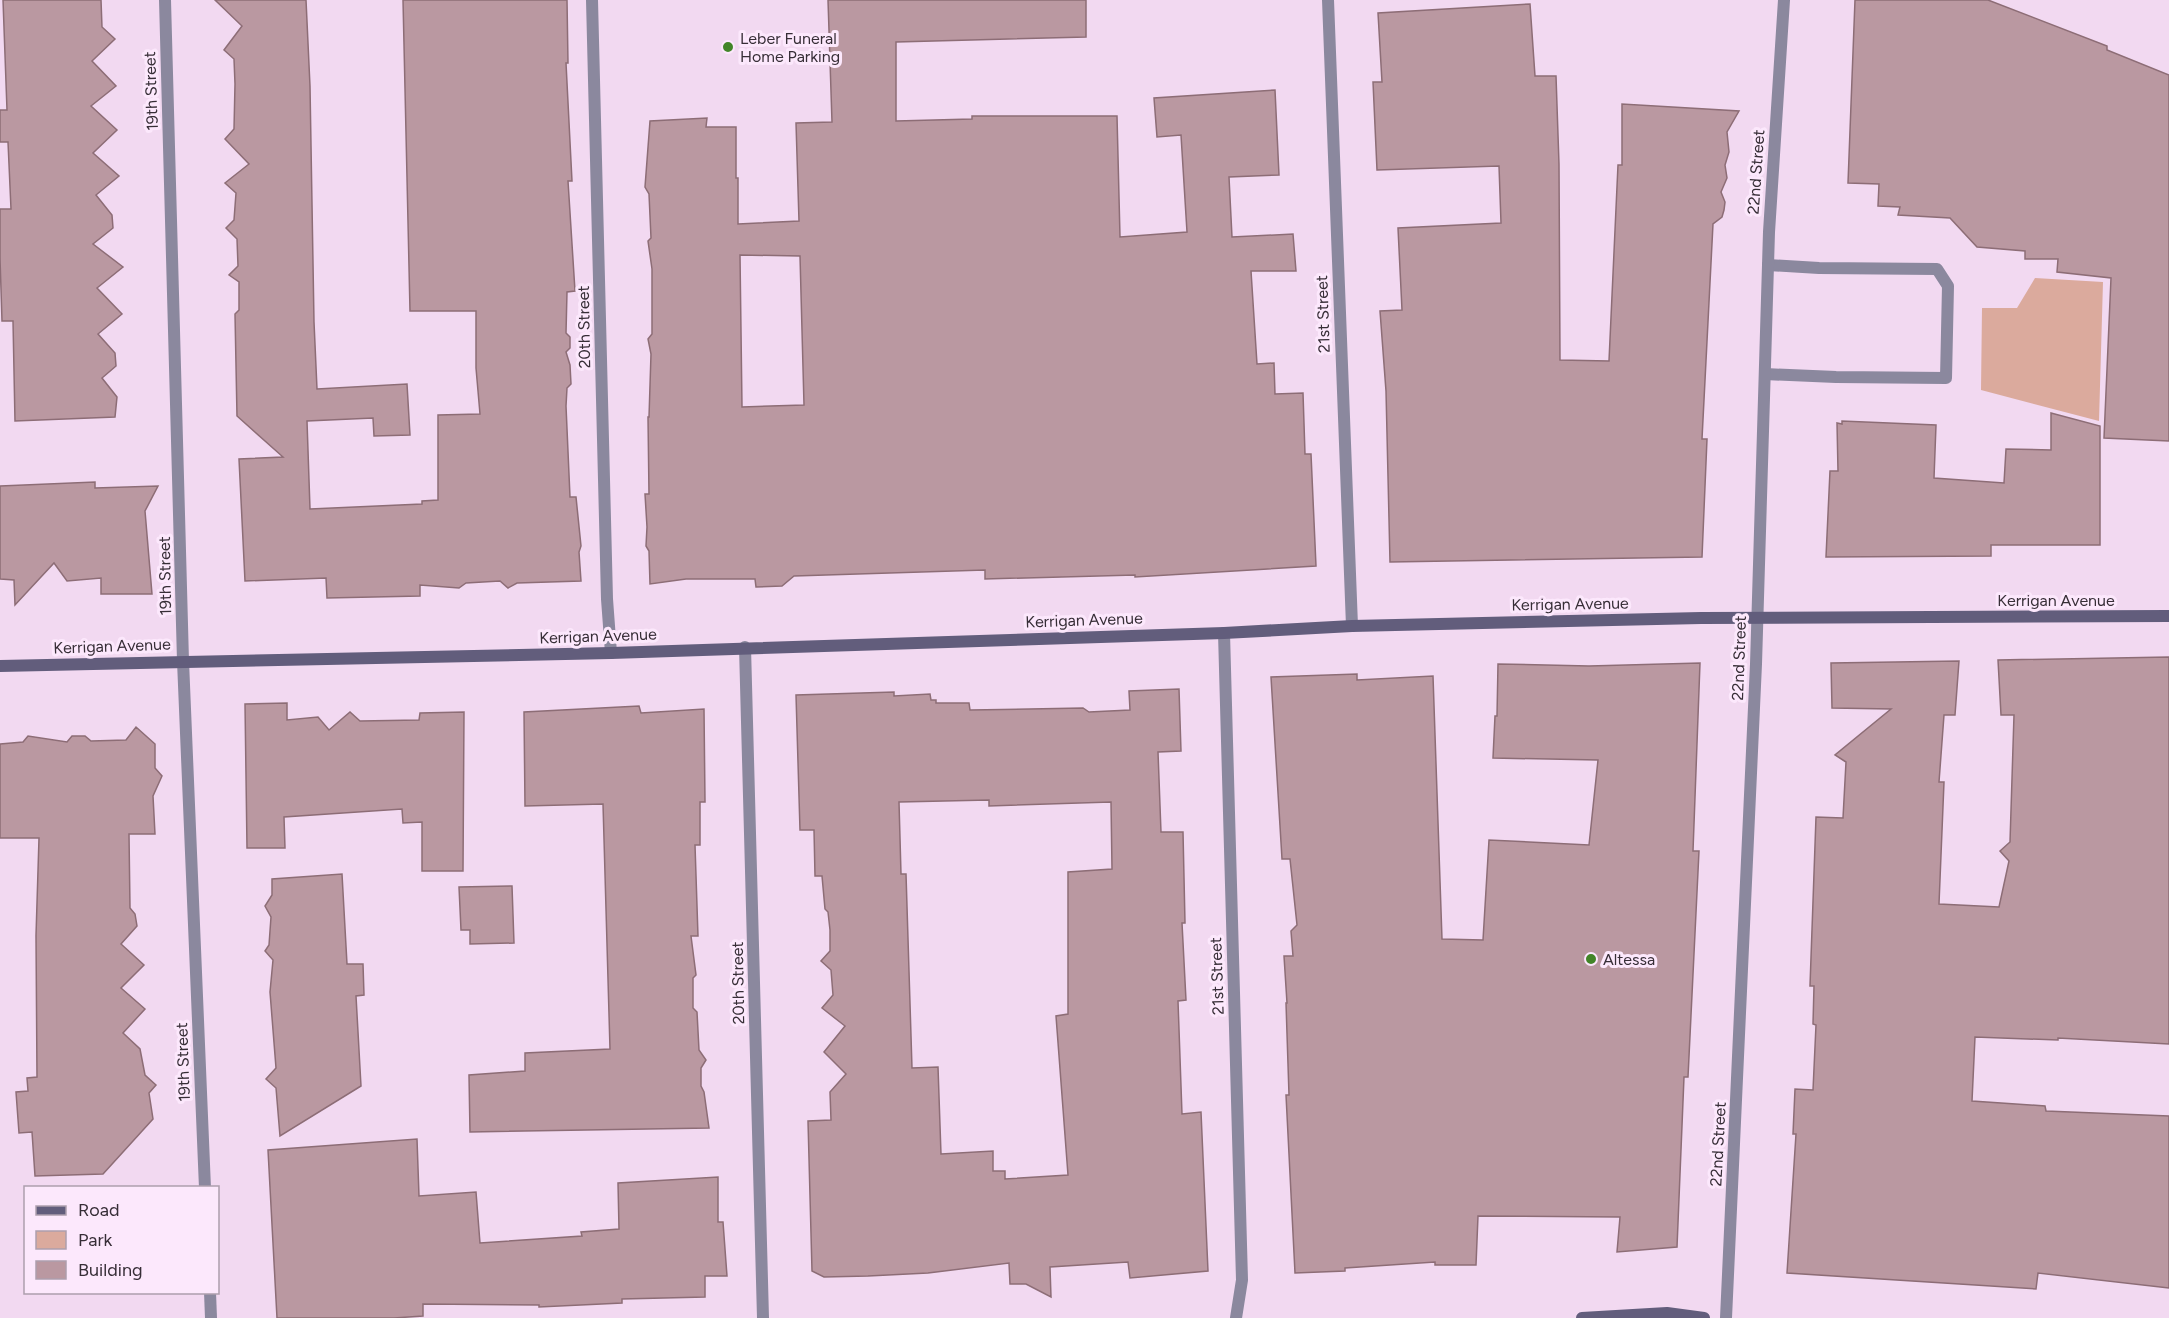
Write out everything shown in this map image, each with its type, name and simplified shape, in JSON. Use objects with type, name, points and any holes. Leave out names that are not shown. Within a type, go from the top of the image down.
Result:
[{"type":"street","name":"19th Street","points":[[165,0],[183,661],[205,1186]]},
{"type":"street","name":"20th Street","points":[[592,0],[607,598],[611,653]]},
{"type":"street","name":"21st Street","points":[[1328,0],[1352,626]]},
{"type":"street","name":"22nd Street","points":[[1726,1318],[1756,618],[1768,265],[1784,0]]},
{"type":"street","points":[[1765,375],[1946,378],[1948,286],[1937,269],[1768,265]]},
{"type":"street","name":"Kerrigan Avenue","points":[[0,666],[611,653],[1224,633],[1352,626],[1756,618],[2169,616]]},
{"type":"street","name":"21st Street","points":[[1224,633],[1242,1280],[1236,1318]]},
{"type":"street","name":"20th Street","points":[[745,647],[763,1318]]},
{"type":"street","points":[[210,1294],[211,1318]]},
{"type":"street","points":[[1581,1318],[1667,1313],[1704,1318]]},
{"type":"green space","points":[[2035,278],[2103,282],[2099,421],[1981,390],[1982,308],[2017,308]]},
{"type":"building","points":[[3,0],[101,0],[102,27],[115,39],[92,61],[116,86],[91,106],[117,130],[93,153],[119,176],[96,195],[112,215],[113,228],[93,244],[123,267],[97,288],[122,314],[98,334],[115,353],[116,366],[102,378],[117,397],[115,417],[15,421],[13,321],[2,321],[0,258],[0,209],[11,209],[8,142],[0,142],[0,110],[7,110]]},
{"type":"building","points":[[215,0],[306,0],[317,389],[407,384],[410,435],[374,436],[373,418],[307,421],[310,509],[422,504],[422,501],[438,500],[438,415],[480,414],[476,368],[476,311],[410,311],[403,0],[567,0],[568,63],[566,63],[572,181],[568,181],[575,291],[567,292],[566,333],[570,337],[570,348],[566,352],[570,365],[571,384],[567,388],[566,406],[570,497],[576,497],[581,546],[579,552],[581,581],[517,583],[508,588],[500,581],[466,583],[459,588],[420,585],[420,596],[327,598],[326,578],[245,581],[239,459],[283,457],[237,416],[235,314],[239,310],[239,282],[229,275],[238,266],[237,239],[226,228],[234,220],[236,193],[225,183],[249,164],[225,139],[234,129],[235,84],[234,59],[224,50],[242,26]]},
{"type":"building","points":[[828,0],[1086,0],[1086,37],[896,42],[896,121],[972,119],[972,116],[1117,116],[1120,237],[1187,232],[1181,135],[1157,137],[1154,98],[1275,90],[1279,175],[1229,177],[1232,237],[1293,234],[1296,271],[1251,271],[1257,364],[1274,363],[1275,394],[1303,393],[1305,454],[1311,454],[1316,566],[1135,577],[1135,575],[985,579],[985,570],[794,576],[782,586],[756,587],[755,579],[686,579],[650,584],[649,551],[646,546],[645,494],[649,494],[648,417],[651,354],[648,339],[652,334],[652,269],[648,241],[651,238],[649,194],[645,187],[650,121],[707,118],[706,127],[736,127],[738,224],[799,221],[796,123],[832,122]],"holes":[[[740,255],[800,256],[804,405],[742,407]]]},
{"type":"building","points":[[1855,0],[1988,0],[2107,46],[2107,50],[2169,75],[2169,441],[2104,438],[2111,278],[2057,272],[2058,259],[2025,259],[2025,251],[1977,247],[1950,218],[1898,215],[1900,207],[1878,206],[1879,184],[1848,183]]},
{"type":"building","points":[[1530,4],[1535,76],[1556,76],[1560,360],[1609,361],[1618,165],[1622,165],[1622,104],[1739,111],[1727,132],[1729,152],[1725,165],[1727,178],[1721,192],[1725,202],[1724,210],[1722,217],[1713,224],[1702,439],[1707,439],[1702,557],[1390,562],[1386,391],[1380,311],[1402,310],[1398,228],[1501,223],[1499,166],[1377,170],[1373,82],[1382,82],[1378,13]]},
{"type":"building","points":[[2051,413],[2100,426],[2100,545],[1991,545],[1991,556],[1826,557],[1830,471],[1838,471],[1837,423],[1842,424],[1842,421],[1936,425],[1934,478],[2004,483],[2006,449],[2051,450]]},
{"type":"building","points":[[95,482],[95,488],[158,486],[145,511],[152,594],[101,594],[101,578],[67,581],[54,563],[15,605],[14,580],[0,579],[0,486]]},
{"type":"building","points":[[2169,657],[2169,1044],[2058,1038],[2058,1040],[1975,1037],[1972,1101],[2045,1106],[2046,1111],[2169,1116],[2169,1288],[2038,1273],[2036,1289],[1787,1273],[1796,1134],[1793,1134],[1795,1089],[1813,1090],[1816,1025],[1813,1024],[1814,986],[1810,986],[1816,817],[1843,818],[1846,762],[1835,755],[1891,709],[1832,708],[1831,663],[1959,661],[1955,715],[1944,715],[1939,782],[1944,782],[1939,904],[1999,907],[2009,861],[2000,851],[2010,842],[2014,715],[2001,715],[1998,660]]},
{"type":"building","points":[[1700,663],[1693,851],[1699,851],[1688,1077],[1684,1077],[1677,1247],[1617,1252],[1620,1217],[1478,1216],[1476,1265],[1435,1265],[1435,1262],[1345,1268],[1345,1271],[1295,1273],[1286,1095],[1289,1095],[1284,956],[1293,956],[1291,931],[1297,925],[1290,859],[1282,859],[1271,677],[1357,674],[1357,680],[1433,676],[1442,939],[1483,940],[1489,840],[1589,845],[1598,760],[1493,758],[1498,664],[1589,666]]},
{"type":"building","points":[[1179,689],[1181,751],[1158,752],[1161,832],[1183,832],[1185,923],[1182,923],[1186,1000],[1178,1001],[1182,1114],[1201,1112],[1208,1271],[1130,1278],[1128,1262],[1050,1267],[1051,1297],[1026,1284],[1010,1284],[1009,1263],[928,1273],[868,1276],[824,1277],[812,1271],[808,1121],[831,1120],[830,1092],[846,1074],[824,1052],[845,1026],[822,1008],[833,995],[831,970],[821,961],[830,951],[830,930],[828,912],[825,909],[822,876],[815,876],[814,830],[800,830],[796,695],[894,692],[894,696],[930,694],[931,700],[936,700],[936,703],[969,703],[970,710],[1083,708],[1089,712],[1130,710],[1129,691]],"holes":[[[989,800],[989,806],[1111,802],[1112,869],[1068,872],[1068,1014],[1056,1016],[1068,1175],[1005,1179],[1005,1171],[993,1171],[993,1151],[941,1154],[938,1067],[912,1068],[906,874],[901,874],[899,802]]]},
{"type":"building","points":[[287,703],[287,720],[318,717],[329,730],[350,712],[360,721],[419,720],[420,713],[464,712],[463,871],[422,871],[422,822],[403,823],[402,809],[284,817],[285,848],[247,848],[245,704]]},
{"type":"building","points":[[639,706],[641,713],[704,709],[705,802],[700,802],[700,845],[695,845],[698,936],[691,936],[696,975],[693,978],[693,1008],[697,1012],[699,1050],[706,1060],[701,1068],[701,1086],[704,1092],[709,1128],[470,1132],[469,1075],[525,1071],[525,1053],[610,1049],[603,804],[525,806],[524,712]]},
{"type":"building","points":[[136,727],[155,744],[155,768],[162,776],[153,796],[155,834],[129,834],[130,908],[135,914],[137,926],[121,944],[144,965],[121,988],[145,1009],[123,1033],[140,1049],[145,1075],[156,1085],[149,1093],[153,1119],[103,1174],[35,1176],[32,1132],[19,1133],[16,1092],[28,1091],[27,1078],[37,1077],[36,936],[39,838],[0,838],[0,744],[23,742],[28,736],[67,742],[72,736],[85,736],[91,741],[126,740]]},
{"type":"building","points":[[342,874],[347,964],[363,964],[364,995],[356,996],[361,1086],[280,1136],[276,1088],[266,1079],[276,1068],[270,992],[273,960],[265,951],[269,945],[271,917],[265,906],[272,895],[272,879]]},
{"type":"building","points":[[512,886],[514,943],[470,944],[470,930],[461,930],[459,887]]},
{"type":"building","points":[[417,1139],[419,1196],[476,1192],[480,1243],[582,1236],[581,1232],[619,1229],[618,1183],[718,1177],[718,1222],[723,1222],[727,1276],[705,1276],[705,1297],[622,1299],[622,1303],[539,1307],[539,1305],[423,1304],[423,1316],[277,1318],[268,1150]]},
{"type":"place","name":"Leber Funeral Home Parking","points":[[728,47]]},
{"type":"place","name":"Altessa","points":[[1591,959]]}]
